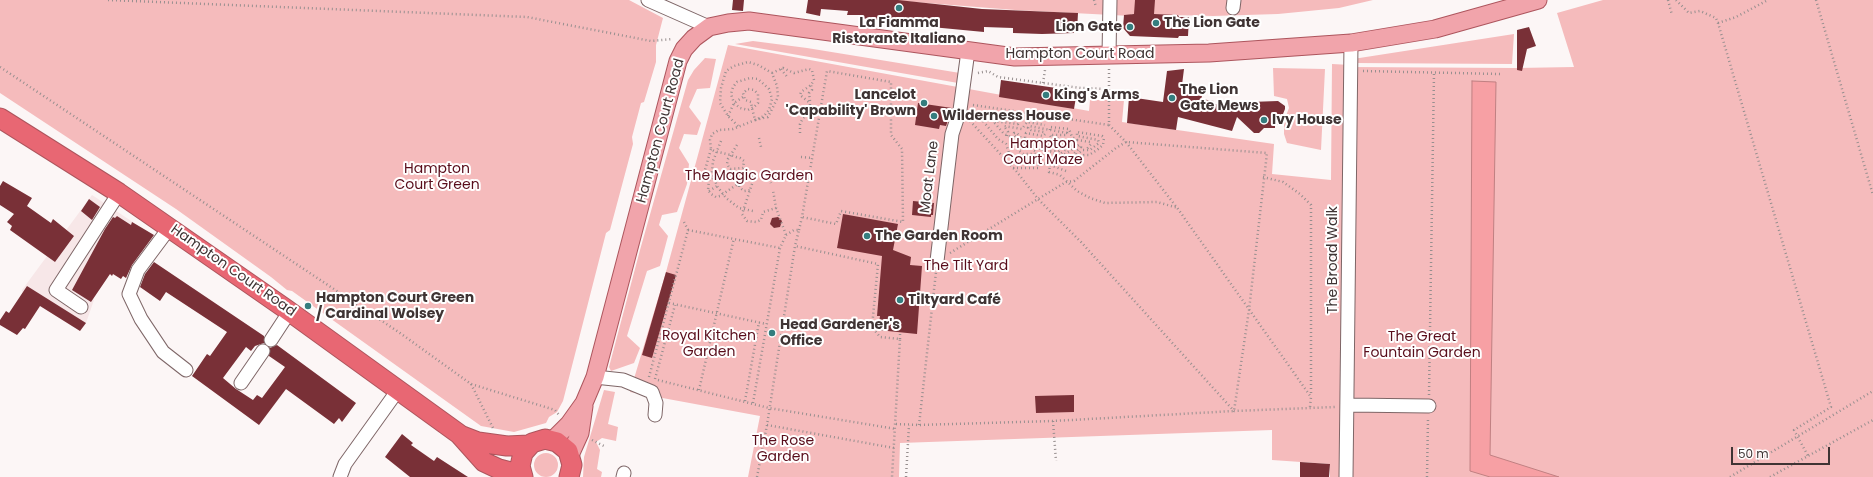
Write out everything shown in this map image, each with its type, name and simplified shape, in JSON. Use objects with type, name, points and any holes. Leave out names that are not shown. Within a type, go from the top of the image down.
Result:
[{"type":"highway","name":"Hampton Court Road","points":[[0,118],[119,193],[290,311],[459,434],[484,462],[499,469],[522,476]]},
{"type":"highway","name":"Hampton Court Road","points":[[459,434],[485,443],[507,446],[529,445],[540,440],[553,440]]},
{"type":"highway","points":[[553,440],[565,447],[570,455],[572,464],[569,477]]},
{"type":"highway","points":[[522,476],[520,466],[521,457],[529,445]]},
{"type":"main road","name":"Hampton Court Road","points":[[570,455],[581,428],[584,403],[594,377],[634,233],[674,72],[684,49],[694,38],[709,27],[749,21],[1015,57],[1109,61],[1352,43],[1435,29],[1538,0]]},
{"type":"main road","name":"Hampton Court Road","points":[[553,440],[569,424],[584,403]]},
{"type":"street","points":[[648,0],[709,27]]},
{"type":"street","points":[[1109,61],[1110,0]]},
{"type":"street","name":"The Broad Walk","points":[[1346,477],[1352,43]]},
{"type":"street","name":"Moat Lane","points":[[937,261],[952,134],[961,107],[968,51]]},
{"type":"street","points":[[81,307],[56,290],[119,193]]},
{"type":"street","points":[[170,227],[138,270],[129,294],[141,319],[163,352],[186,370]]},
{"type":"street","points":[[241,383],[290,311]]},
{"type":"street","points":[[594,377],[623,380],[652,392],[656,403],[655,415]]},
{"type":"street","points":[[340,477],[345,464],[398,390]]},
{"type":"street","points":[[1348,406],[1428,406]]},
{"type":"path","points":[[108,0],[527,17],[651,41],[694,38]]},
{"type":"path","points":[[1668,0],[1672,15]]},
{"type":"path","points":[[1676,0],[1689,13],[1700,11],[1716,18],[1718,23],[1831,407],[1794,430],[1808,456]]},
{"type":"path","points":[[1718,23],[1736,17],[1768,0]]},
{"type":"path","points":[[1816,0],[1873,195]]},
{"type":"path","points":[[1109,61],[1109,125]]},
{"type":"path","points":[[738,126],[728,116],[720,103],[721,88],[726,71],[734,66],[748,62],[758,65],[772,73],[777,86],[778,97],[768,117],[755,120]]},
{"type":"path","points":[[0,67],[400,333],[471,384],[555,410],[558,413]]},
{"type":"path","points":[[772,73],[783,68],[794,73],[809,69],[812,70],[814,80],[811,85],[801,92],[800,95],[810,103]]},
{"type":"path","points":[[1043,83],[1046,68]]},
{"type":"path","points":[[781,69],[788,78]]},
{"type":"path","points":[[1351,70],[1500,74]]},
{"type":"path","points":[[757,477],[767,425],[795,246],[802,217],[827,71],[891,82],[891,135],[902,149],[903,222],[841,211],[836,224],[802,217]]},
{"type":"path","points":[[988,71],[998,77],[1081,88],[1109,89]]},
{"type":"path","points":[[1427,477],[1434,73]]},
{"type":"path","points":[[728,116],[734,104],[743,97],[743,93],[748,89],[754,90],[758,94],[758,103],[748,110],[740,108],[734,104],[731,94],[733,87],[737,82],[750,78],[758,79],[764,82],[769,89],[772,100],[769,110],[764,116],[738,126],[719,130],[712,134],[710,140],[711,149],[705,170],[709,191],[716,197],[720,196],[739,181],[751,174],[753,181],[742,214],[747,221],[756,222],[760,220],[763,212],[776,208]]},
{"type":"path","points":[[800,136],[800,124],[802,118],[809,114],[809,93],[812,90],[811,85]]},
{"type":"path","points":[[743,97],[745,100],[751,102],[755,120]]},
{"type":"path","points":[[961,107],[1109,125],[1126,142],[1178,209],[1311,397]]},
{"type":"path","points":[[961,107],[1038,199],[1081,242],[1234,411]]},
{"type":"path","points":[[1045,134],[1043,136],[1026,133],[1028,143],[1040,149],[1038,154],[1023,154],[1018,151],[1017,146],[1011,137],[1007,136],[993,121],[1018,124],[1019,120],[990,115],[983,121],[998,139],[1006,144],[1009,152],[1016,159],[1049,164],[1066,171]]},
{"type":"path","points":[[1007,136],[1008,134],[1004,126],[1023,128],[1027,122],[1045,125]]},
{"type":"path","points":[[1016,123],[1017,128]]},
{"type":"path","points":[[1029,126],[1050,130],[1066,133],[1066,136],[1045,134],[1044,132],[1028,128],[1029,126]]},
{"type":"path","points":[[1050,130],[1050,127],[1069,129],[1072,137],[1077,140],[1090,142],[1091,144],[1086,150]]},
{"type":"path","points":[[1050,135],[1051,137],[1068,141],[1059,150],[1049,151],[1050,153],[1062,156],[1079,145],[1081,147],[1071,156],[1073,157],[1086,150],[1090,150],[1100,141],[1077,136],[1077,132],[1102,136],[1104,138],[1103,145],[1089,155],[1084,155],[1071,161],[1067,160]]},
{"type":"path","points":[[1017,146],[1022,149],[1025,148],[1014,133],[1017,133],[1028,147],[1035,151]]},
{"type":"path","points":[[759,138],[760,147]]},
{"type":"path","points":[[1036,140],[1044,144],[1054,146]]},
{"type":"path","points":[[1059,155],[1077,140]]},
{"type":"path","points":[[721,141],[713,161],[712,173],[716,186],[726,198],[739,208],[753,211]]},
{"type":"path","points":[[919,425],[937,261],[1066,182],[1074,181],[1116,148],[1126,142],[1267,153],[1263,177],[1249,310],[1234,411]]},
{"type":"path","points":[[1044,144],[1042,158],[1048,160],[1058,160],[1074,165],[1081,159],[1080,157]]},
{"type":"path","points":[[732,170],[727,164],[728,159],[737,145]]},
{"type":"path","points":[[708,182],[709,180],[732,170],[743,168],[744,161],[740,158],[711,149]]},
{"type":"path","points":[[801,157],[812,158]]},
{"type":"path","points":[[1048,160],[1048,172],[1060,175],[1066,182],[1090,198],[1105,203],[1157,202],[1178,209]]},
{"type":"path","points":[[1013,168],[1039,168],[1040,162]]},
{"type":"path","points":[[768,175],[771,183]]},
{"type":"path","points":[[1263,177],[1284,182],[1300,194],[1311,205],[1310,407]]},
{"type":"path","points":[[739,181],[739,187],[744,191],[750,190]]},
{"type":"path","points":[[709,191],[716,186]]},
{"type":"path","points":[[773,190],[776,208],[786,235]]},
{"type":"path","points":[[649,377],[688,230],[684,222]]},
{"type":"path","points":[[688,230],[780,248]]},
{"type":"path","points":[[752,403],[780,248],[786,235],[794,230],[799,230]]},
{"type":"path","points":[[700,390],[734,238]]},
{"type":"path","points":[[795,246],[878,264],[872,327],[880,337],[900,339]]},
{"type":"path","points":[[669,304],[766,324]]},
{"type":"path","points":[[655,379],[675,305]]},
{"type":"path","points":[[745,401],[759,322]]},
{"type":"path","points":[[892,477],[896,429],[900,332]]},
{"type":"path","points":[[642,375],[769,408],[896,429]]},
{"type":"path","points":[[471,384],[494,431]]},
{"type":"path","points":[[1730,477],[1873,391]]},
{"type":"path","points":[[896,424],[919,425],[1053,421],[1328,407]]},
{"type":"path","points":[[1770,477],[1873,420]]},
{"type":"path","points":[[1053,421],[1056,460]]},
{"type":"path","points":[[767,425],[894,448]]},
{"type":"path","points":[[906,477],[909,425]]},
{"type":"path","points":[[588,438],[604,446]]},
{"type":"shaded area","points":[[1472,81],[1496,82],[1490,455],[1559,477],[1490,477],[1470,471]]},
{"type":"shaded area","points":[[92,195],[157,238],[146,256],[129,245],[93,299],[94,300],[86,323],[80,331],[23,295],[22,290]]},
{"type":"green space","name":"Hampton Court Green","points":[[0,0],[629,0],[663,18],[656,45],[656,62],[644,102],[641,103],[632,137],[633,144],[610,230],[606,233],[563,401],[557,412],[549,417],[546,423],[514,432],[481,426],[292,291],[287,290],[176,209],[0,93]]},
{"type":"green space","points":[[888,0],[1373,0],[1339,8],[1278,14],[1213,16],[1131,14],[1131,16],[1015,10]]},
{"type":"green space","points":[[1603,0],[1873,0],[1873,477],[1330,477],[1330,464],[1272,460],[1272,430],[900,443],[899,477],[748,477],[760,416],[630,392],[666,272],[728,45],[1089,111],[1090,100],[1124,100],[1122,122],[1274,144],[1272,174],[1331,180],[1332,64],[1351,65],[1350,67],[1574,67],[1557,13]]},
{"type":"green space","points":[[1514,34],[1512,64],[1353,63],[1353,59]]},
{"type":"green space","points":[[753,41],[807,48],[960,73],[958,83],[735,44]]},
{"type":"green space","points":[[705,58],[716,59],[710,88],[697,89],[689,107],[701,123],[697,135],[684,134],[679,148],[689,164],[687,184],[677,212],[662,215],[659,225],[668,236],[660,266],[647,271],[627,336],[640,348],[634,363],[611,371],[609,367],[688,80],[694,70]]},
{"type":"green space","points":[[1273,68],[1325,69],[1321,150],[1287,143],[1284,134],[1284,121],[1289,108],[1287,99],[1274,96]]},
{"type":"green space","points":[[604,390],[615,392],[608,424],[618,427],[616,441],[602,438],[596,442],[600,450],[597,469],[602,472],[601,477],[583,477],[584,457]]},
{"type":"green space","points":[[546,453],[551,454],[557,460],[557,470],[551,476],[546,477],[541,476],[535,470],[534,465],[535,460],[541,454]]},
{"type":"building","points":[[733,0],[744,0],[743,11],[732,10]]},
{"type":"building","points":[[808,0],[898,0],[982,9],[1078,13],[1077,31],[1074,31],[1074,33],[1042,34],[1013,33],[1013,28],[984,27],[984,32],[879,22],[879,20],[859,18],[860,15],[847,15],[848,11],[821,9],[820,16],[806,13]]},
{"type":"building","name":"The Lion Gate","points":[[1135,0],[1155,0],[1154,14],[1189,17],[1188,36],[1179,36],[1178,38],[1130,36],[1123,28],[1124,15],[1134,14]]},
{"type":"building","points":[[1529,27],[1536,46],[1527,49],[1522,71],[1517,70],[1517,30]]},
{"type":"building","points":[[1184,69],[1181,93],[1202,96],[1201,99],[1214,101],[1214,104],[1226,105],[1224,108],[1250,110],[1250,102],[1278,101],[1285,106],[1285,109],[1283,114],[1279,115],[1278,125],[1275,125],[1275,128],[1264,128],[1259,133],[1254,133],[1237,117],[1232,131],[1178,117],[1176,130],[1127,123],[1129,97],[1163,102],[1167,71]]},
{"type":"building","name":"King's Arms","points":[[1001,80],[1077,91],[1074,109],[999,97]]},
{"type":"building","name":"Wilderness House","points":[[918,103],[952,108],[946,126],[940,125],[939,129],[915,125]]},
{"type":"building","points":[[3,181],[32,198],[27,206],[51,223],[53,219],[74,236],[55,262],[10,230],[12,226],[7,222],[14,214],[0,205],[0,186]]},
{"type":"building","points":[[89,199],[100,207],[92,220],[81,211]]},
{"type":"building","points":[[913,201],[934,203],[933,215],[931,215],[931,217],[912,215]]},
{"type":"building","points":[[843,214],[898,224],[893,250],[911,257],[910,265],[922,266],[917,334],[878,330],[880,316],[877,316],[882,256],[837,248]]},
{"type":"building","points":[[117,216],[131,225],[132,222],[154,235],[132,265],[126,278],[123,276],[121,279],[113,274],[112,276],[110,274],[91,302],[72,290],[105,229],[113,217],[115,218]]},
{"type":"building","points":[[778,217],[782,221],[780,227],[774,228],[770,224],[772,218]]},
{"type":"building","points":[[154,262],[264,336],[264,343],[255,346],[251,351],[246,347],[223,378],[253,400],[257,395],[262,398],[285,367],[269,356],[270,348],[277,345],[356,403],[342,422],[339,418],[334,424],[286,389],[259,425],[192,376],[207,354],[210,356],[227,332],[166,292],[160,301],[140,287],[145,274]]},
{"type":"building","points":[[666,272],[676,275],[652,358],[642,355]]},
{"type":"building","points":[[27,286],[86,323],[80,331],[40,306],[25,329],[23,328],[17,335],[0,325],[0,320],[6,311],[9,313]]},
{"type":"building","points":[[1074,395],[1074,412],[1036,413],[1035,396]]},
{"type":"building","points":[[402,434],[413,443],[411,445],[434,461],[437,457],[468,477],[410,477],[385,457]]},
{"type":"building","points":[[1300,462],[1330,464],[1329,477],[1300,477]]},
{"type":"place","name":"La Fiamma Ristorante Italiano","points":[[899,8]]},
{"type":"place","name":"The Lion Gate","points":[[1156,23]]},
{"type":"place","name":"Lion Gate","points":[[1130,27]]},
{"type":"place","name":"King's Arms","points":[[1046,95]]},
{"type":"place","name":"The Lion Gate Mews","points":[[1172,98]]},
{"type":"place","name":"Lancelot 'Capability' Brown","points":[[924,103]]},
{"type":"place","name":"Wilderness House","points":[[934,116]]},
{"type":"place","name":"Ivy House","points":[[1264,120]]},
{"type":"place","name":"The Garden Room","points":[[867,236]]},
{"type":"place","name":"Tiltyard Café","points":[[900,300]]},
{"type":"place","name":"Hampton Court Green / Cardinal Wolsey","points":[[308,306]]},
{"type":"place","name":"Head Gardener's Office","points":[[772,333]]},
{"type":"park label","name":"Hampton Court Maze","points":[[1043,152]]},
{"type":"park label","name":"The Magic Garden","points":[[749,176]]},
{"type":"park label","name":"The Tilt Yard","points":[[966,266]]},
{"type":"park label","name":"Royal Kitchen Garden","points":[[709,344]]},
{"type":"park label","name":"The Great Fountain Garden","points":[[1422,346]]},
{"type":"park label","name":"The Rose Garden","points":[[783,450]]}]
